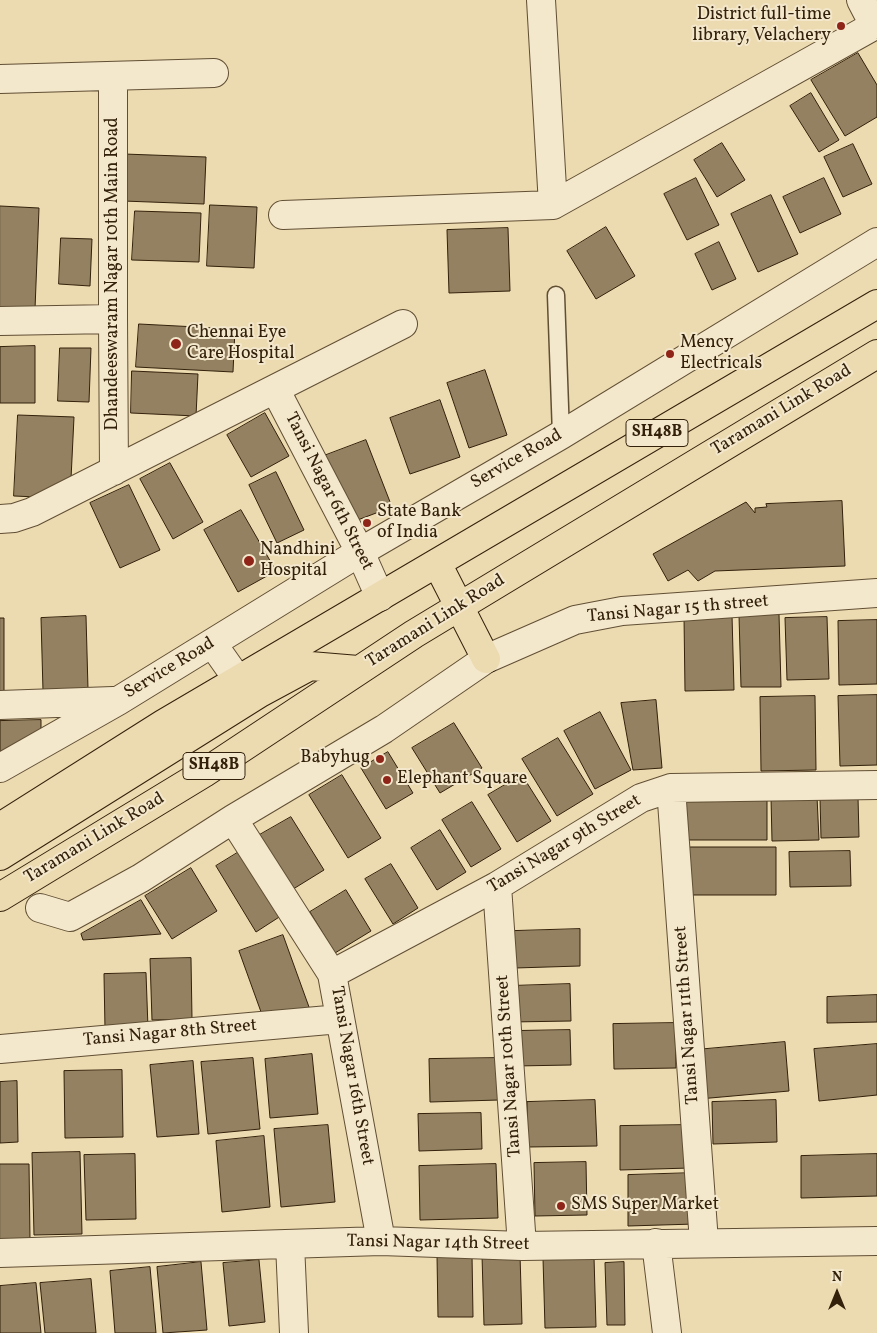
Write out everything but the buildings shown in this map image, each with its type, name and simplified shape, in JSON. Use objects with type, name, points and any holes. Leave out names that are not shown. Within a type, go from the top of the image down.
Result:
[{"type":"main road","name":"SH48B","points":[[0,826],[163,724],[249,687],[380,597],[877,304]]},
{"type":"main road","name":"Taramani Link Road","points":[[0,897],[204,773],[414,634],[877,354]]},
{"type":"main road","points":[[437,563],[486,659]]},
{"type":"main road","points":[[0,856],[249,687],[310,666],[358,670]]},
{"type":"street","points":[[541,0],[553,205]]},
{"type":"street","points":[[282,215],[553,205],[876,24],[861,0]]},
{"type":"street","points":[[0,79],[214,73]]},
{"type":"street","name":"Dhandeeswaram Nagar 10th Main Road","points":[[113,76],[114,471]]},
{"type":"street","name":"Service Road","points":[[0,768],[118,701],[360,552],[561,435],[877,242]]},
{"type":"street","points":[[0,321],[113,319]]},
{"type":"street","points":[[0,518],[14,518],[25,515],[403,324]]},
{"type":"street","name":"Tansi Nagar 6th Street","points":[[275,389],[360,552],[380,597]]},
{"type":"street","name":"Tansi Nagar 15 th street","points":[[40,908],[70,918],[141,878],[233,819],[384,729],[486,659],[576,620],[622,611],[877,593]]},
{"type":"street","points":[[212,643],[249,687]]},
{"type":"street","points":[[0,706],[118,701]]},
{"type":"street","name":"Tansi Nagar 9th Street","points":[[332,974],[497,886],[641,798],[671,788],[877,785]]},
{"type":"street","name":"Tansi Nagar 11th Street","points":[[671,788],[704,1242]]},
{"type":"street","name":"Tansi Nagar 16th Street","points":[[233,819],[332,974],[381,1241]]},
{"type":"street","name":"Tansi Nagar 10th Street","points":[[497,886],[522,1246]]},
{"type":"street","name":"Tansi Nagar 8th Street","points":[[0,1049],[340,1019]]},
{"type":"street","name":"Tansi Nagar 14th Street","points":[[0,1253],[381,1241],[522,1246],[877,1240]]},
{"type":"street","points":[[656,1243],[667,1333]]},
{"type":"street","points":[[290,1244],[294,1333]]},
{"type":"lane","points":[[556,295],[561,435]]},
{"type":"place","name":"District full-time library, Velachery","points":[[841,26]]},
{"type":"place","name":"Chennai Eye Care Hospital","points":[[176,344]]},
{"type":"place","name":"Mency Electricals","points":[[670,354]]},
{"type":"place","name":"State Bank of India","points":[[367,523]]},
{"type":"place","name":"Nandhini Hospital","points":[[249,561]]},
{"type":"place","name":"Babyhug","points":[[380,759]]},
{"type":"place","name":"Elephant Square","points":[[387,780]]},
{"type":"place","name":"SMS Super Market","points":[[561,1206]]}]
